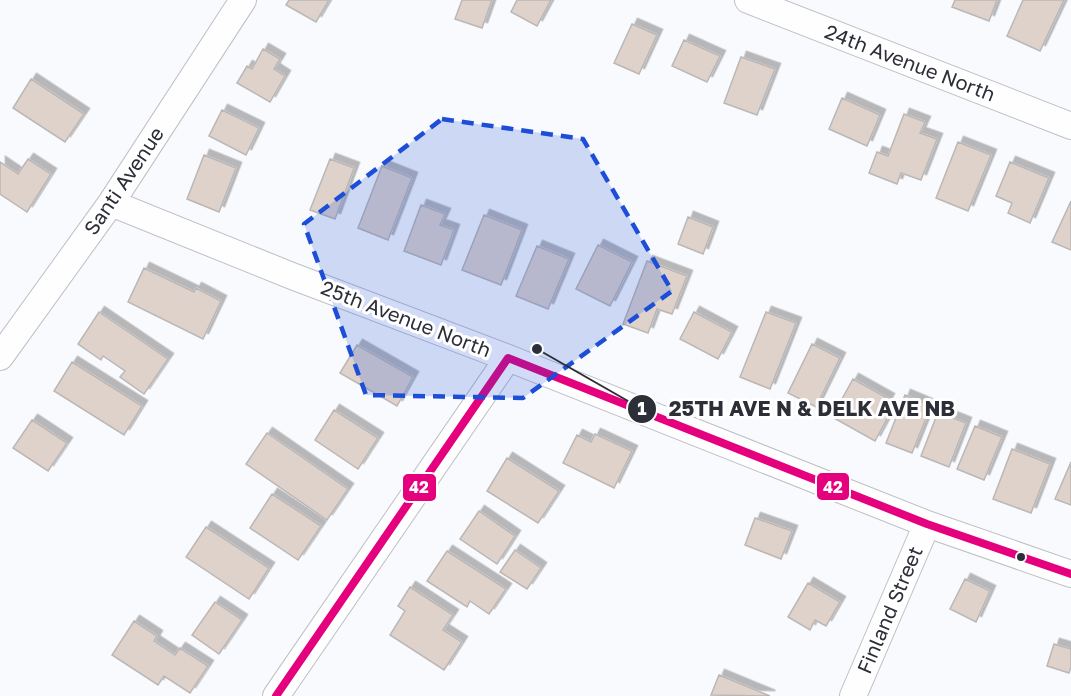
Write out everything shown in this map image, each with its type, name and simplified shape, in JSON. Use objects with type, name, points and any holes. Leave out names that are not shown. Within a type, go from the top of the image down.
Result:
[{"type":"street","name":"Santi Avenue","points":[[0,357],[111,203],[243,0]]},
{"type":"street","name":"24th Avenue North","points":[[748,0],[1071,126]]},
{"type":"street","name":"25th Avenue North","points":[[111,203],[927,524],[1071,574]]},
{"type":"street","points":[[276,696],[508,358]]},
{"type":"street","name":"Finland Street","points":[[854,696],[927,524]]},
{"type":"highlighted area","points":[[442,119],[583,139],[672,291],[523,398],[366,395],[304,224]]},
{"type":"building","points":[[289,0],[329,0],[316,22],[286,5]]},
{"type":"building","points":[[462,0],[492,0],[482,28],[455,19]]},
{"type":"building","points":[[517,0],[551,0],[537,26],[511,12]]},
{"type":"building","points":[[955,0],[997,0],[989,21],[952,7]]},
{"type":"building","points":[[1023,0],[1064,0],[1040,51],[1007,36]]},
{"type":"building","points":[[632,24],[657,35],[639,74],[614,63]]},
{"type":"building","points":[[684,40],[720,56],[707,82],[672,66]]},
{"type":"building","points":[[263,49],[280,59],[274,69],[285,76],[270,102],[237,83],[247,66],[252,69]]},
{"type":"building","points":[[741,57],[775,69],[757,115],[724,103]]},
{"type":"building","points":[[31,79],[84,114],[65,142],[13,108]]},
{"type":"building","points":[[842,98],[880,115],[867,146],[829,129]]},
{"type":"building","points":[[222,110],[259,128],[246,155],[209,136]]},
{"type":"building","points":[[904,114],[925,122],[920,133],[937,139],[921,180],[901,173],[897,184],[869,173],[877,152],[888,156]]},
{"type":"building","points":[[958,142],[991,155],[968,211],[936,198]]},
{"type":"building","points":[[204,155],[236,168],[219,212],[187,199]]},
{"type":"building","points":[[28,159],[51,174],[27,212],[0,194],[0,162],[18,174]]},
{"type":"building","points":[[330,159],[354,168],[335,219],[310,210]]},
{"type":"building","points":[[1010,162],[1049,178],[1030,223],[1008,213],[1012,203],[996,196]]},
{"type":"building","points":[[382,166],[412,178],[388,240],[358,228]]},
{"type":"building","points":[[1071,201],[1071,250],[1052,242]]},
{"type":"building","points":[[421,205],[445,214],[440,225],[454,230],[441,265],[404,251]]},
{"type":"building","points":[[484,215],[522,230],[501,285],[462,270]]},
{"type":"building","points":[[688,217],[713,227],[703,254],[678,244]]},
{"type":"building","points":[[598,245],[632,262],[610,306],[576,289]]},
{"type":"building","points":[[537,246],[569,259],[548,309],[516,296]]},
{"type":"building","points":[[647,261],[687,276],[672,314],[657,309],[648,333],[623,324]]},
{"type":"building","points":[[144,268],[194,292],[196,288],[221,301],[203,339],[128,302]]},
{"type":"building","points":[[99,312],[168,359],[144,394],[120,377],[125,371],[103,356],[101,360],[78,344]]},
{"type":"building","points":[[694,312],[732,332],[718,359],[680,339]]},
{"type":"building","points":[[766,312],[796,323],[770,389],[740,377]]},
{"type":"building","points":[[812,344],[840,358],[816,407],[788,393]]},
{"type":"building","points":[[357,345],[413,377],[397,406],[340,373]]},
{"type":"building","points":[[72,362],[142,406],[124,435],[54,391]]},
{"type":"building","points":[[853,379],[889,399],[882,411],[889,415],[875,441],[832,417]]},
{"type":"building","points":[[905,395],[931,406],[912,453],[886,443]]},
{"type":"building","points":[[334,410],[378,438],[358,469],[315,440]]},
{"type":"building","points":[[938,412],[966,423],[949,467],[921,456]]},
{"type":"building","points":[[32,420],[67,443],[48,471],[13,448]]},
{"type":"building","points":[[975,426],[1002,437],[984,480],[957,469]]},
{"type":"building","points":[[267,433],[348,489],[327,520],[246,464]]},
{"type":"building","points":[[595,434],[632,451],[614,488],[563,463],[577,435],[591,442]]},
{"type":"building","points":[[1012,449],[1050,464],[1031,513],[993,499]]},
{"type":"building","points":[[507,458],[559,491],[538,523],[487,491]]},
{"type":"building","points":[[1071,462],[1071,505],[1055,499]]},
{"type":"building","points":[[272,494],[321,526],[298,560],[250,528]]},
{"type":"building","points":[[479,511],[515,536],[497,564],[460,539]]},
{"type":"building","points":[[755,518],[792,531],[781,559],[745,545]]},
{"type":"building","points":[[206,527],[269,568],[249,599],[186,557]]},
{"type":"building","points":[[515,550],[541,568],[527,589],[500,572]]},
{"type":"building","points":[[447,551],[506,589],[489,614],[470,601],[467,607],[427,581]]},
{"type":"building","points":[[965,579],[990,591],[976,622],[950,609]]},
{"type":"building","points":[[808,583],[840,602],[826,626],[815,620],[810,630],[788,617]]},
{"type":"building","points":[[410,587],[453,615],[443,630],[462,642],[444,670],[390,635],[405,611],[398,606]]},
{"type":"building","points":[[215,602],[242,620],[219,654],[192,635]]},
{"type":"building","points":[[134,621],[157,636],[154,641],[175,655],[180,648],[208,666],[190,693],[164,676],[158,685],[112,655]]},
{"type":"building","points":[[1054,644],[1071,649],[1069,673],[1047,666]]},
{"type":"building","points":[[719,675],[770,696],[711,695]]},
{"type":"transit line","name":"42","points":[[276,696],[508,358],[927,524],[1071,574]]},
{"type":"place","name":"25TH AVE N & DELK AVE NB","points":[[537,349]]}]
